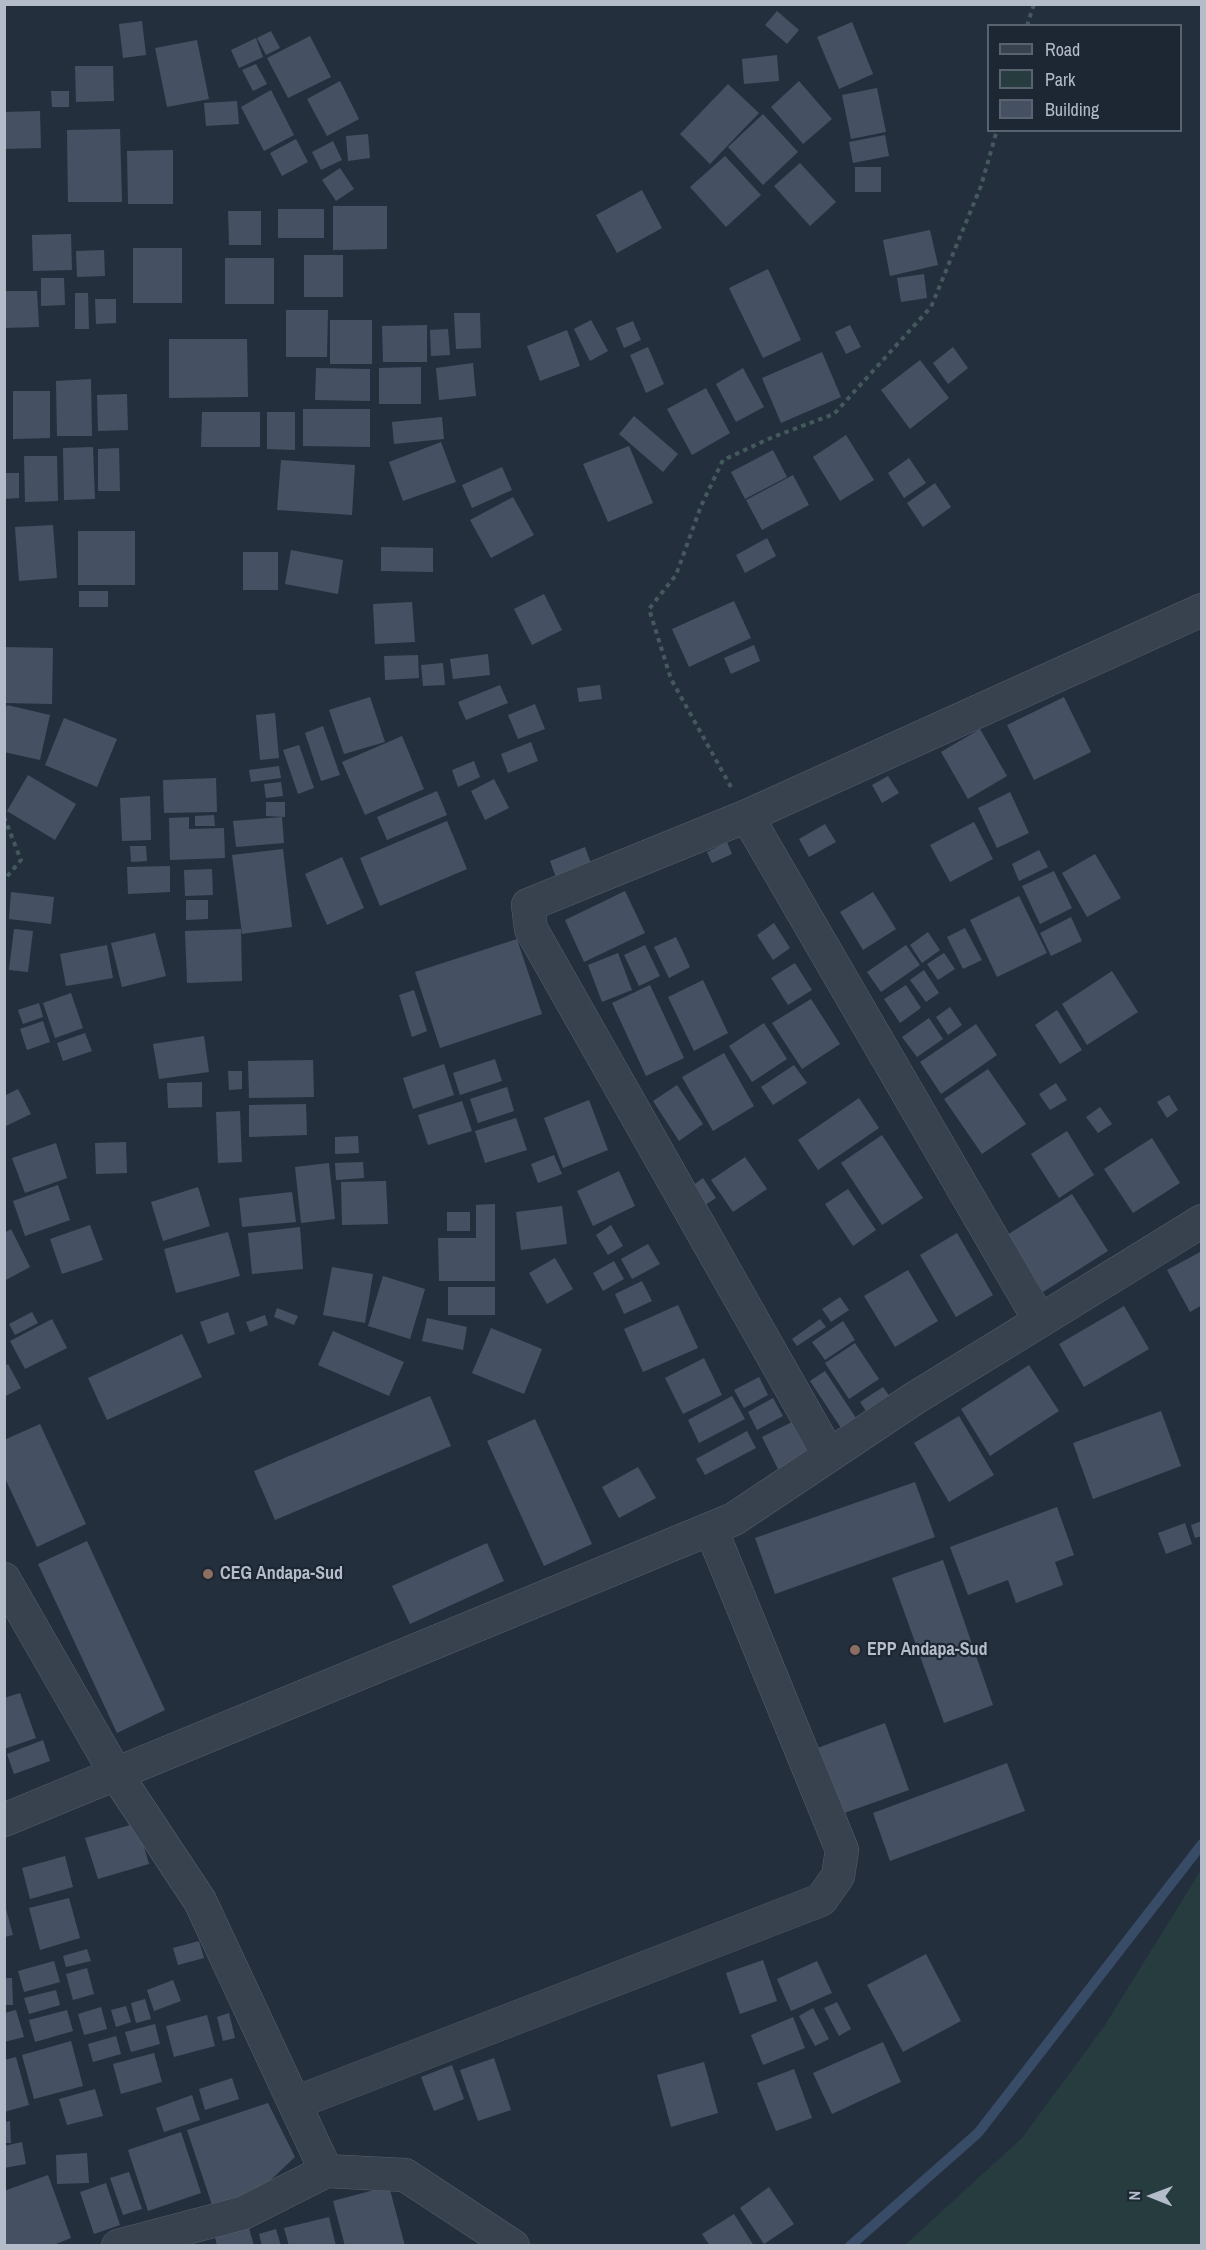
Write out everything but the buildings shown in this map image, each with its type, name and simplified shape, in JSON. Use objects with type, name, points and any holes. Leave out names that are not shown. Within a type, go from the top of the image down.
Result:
[{"type":"street","points":[[829,1455],[531,929],[528,905],[747,816],[1202,610]]},
{"type":"street","points":[[747,816],[1040,1321]]},
{"type":"street","points":[[4,1820],[734,1519],[915,1398],[1202,1221]]},
{"type":"street","points":[[295,2103],[820,1900],[838,1876],[842,1850],[711,1528]]},
{"type":"street","points":[[4,1579],[116,1774],[200,1901],[326,2171]]},
{"type":"street","points":[[118,2246],[243,2214],[326,2171],[405,2175],[513,2246]]},
{"type":"path","points":[[1028,24],[1034,4]]},
{"type":"path","points":[[747,816],[671,679],[649,609],[676,575],[701,506],[723,460],[773,437],[834,414],[931,307],[981,186],[996,132]]},
{"type":"path","points":[[4,817],[21,860],[4,880]]},
{"type":"green space","points":[[1201,1870],[1201,2245],[905,2245],[1022,2138],[1105,2025]]},
{"type":"waterway","points":[[850,2246],[978,2133],[1202,1844]]},
{"type":"place","name":"CEG Andapa-Sud","points":[[208,1574]]},
{"type":"place","name":"EPP Andapa-Sud","points":[[855,1650]]}]
